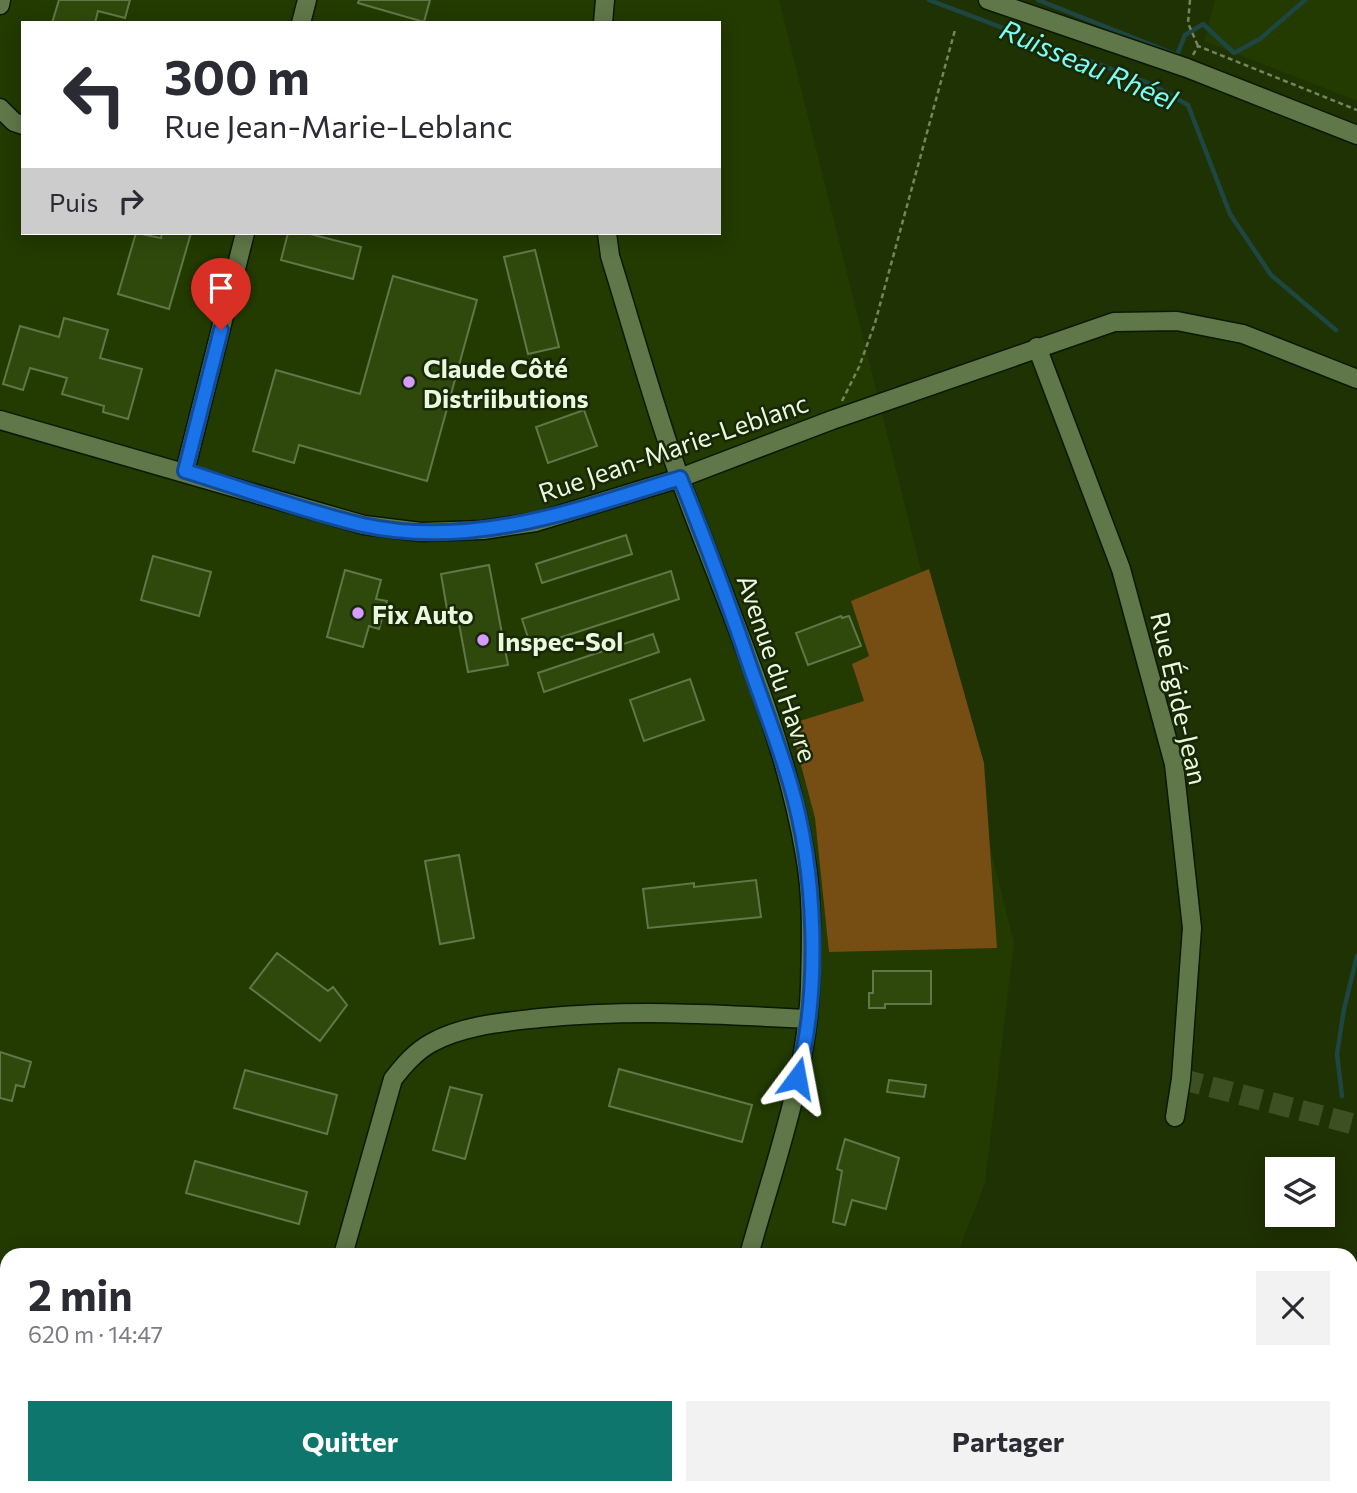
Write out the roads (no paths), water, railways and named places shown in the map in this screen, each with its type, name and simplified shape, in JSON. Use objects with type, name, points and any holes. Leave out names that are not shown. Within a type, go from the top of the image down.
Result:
[{"type":"street","points":[[0,5],[1,0]]},
{"type":"street","points":[[302,21],[307,0]]},
{"type":"street","points":[[603,21],[605,0]]},
{"type":"street","points":[[988,0],[1187,68],[1357,135]]},
{"type":"street","points":[[0,108],[14,122],[21,124]]},
{"type":"street","points":[[185,471],[244,235]]},
{"type":"street","name":"Avenue du Havre","points":[[607,235],[610,256],[680,478],[713,561],[791,785],[806,857],[811,924],[804,1053],[751,1248]]},
{"type":"street","points":[[1037,347],[1114,322],[1177,321],[1243,334],[1357,379]]},
{"type":"street","name":"Rue Jean-Marie-Leblanc","points":[[0,420],[185,471],[364,525],[421,532],[483,530],[536,522],[680,478],[1037,347]]},
{"type":"street","name":"Rue Égide-Jean","points":[[1037,347],[1121,569],[1174,764],[1192,928],[1181,1079],[1175,1118]]},
{"type":"street","points":[[344,1248],[393,1079],[408,1060],[449,1034],[512,1021],[610,1011],[807,1019]]},
{"type":"waterway","name":"Ruisseau Rhéel","points":[[929,0],[1151,84],[1188,105],[1230,214],[1271,275],[1336,330]]},
{"type":"waterway","points":[[1038,0],[1177,55],[1185,35],[1203,24],[1234,53],[1260,39],[1305,0]]},
{"type":"waterway","name":"Ruisseau Rhéel","points":[[1342,1096],[1337,1054],[1344,1009],[1357,956]]},
{"type":"tunnel","points":[[1181,1079],[1357,1125]]},
{"type":"place","name":"Claude Côté Distriibutions","points":[[409,382]]},
{"type":"place","name":"Fix Auto","points":[[358,613]]},
{"type":"place","name":"Inspec-Sol","points":[[483,640]]}]
